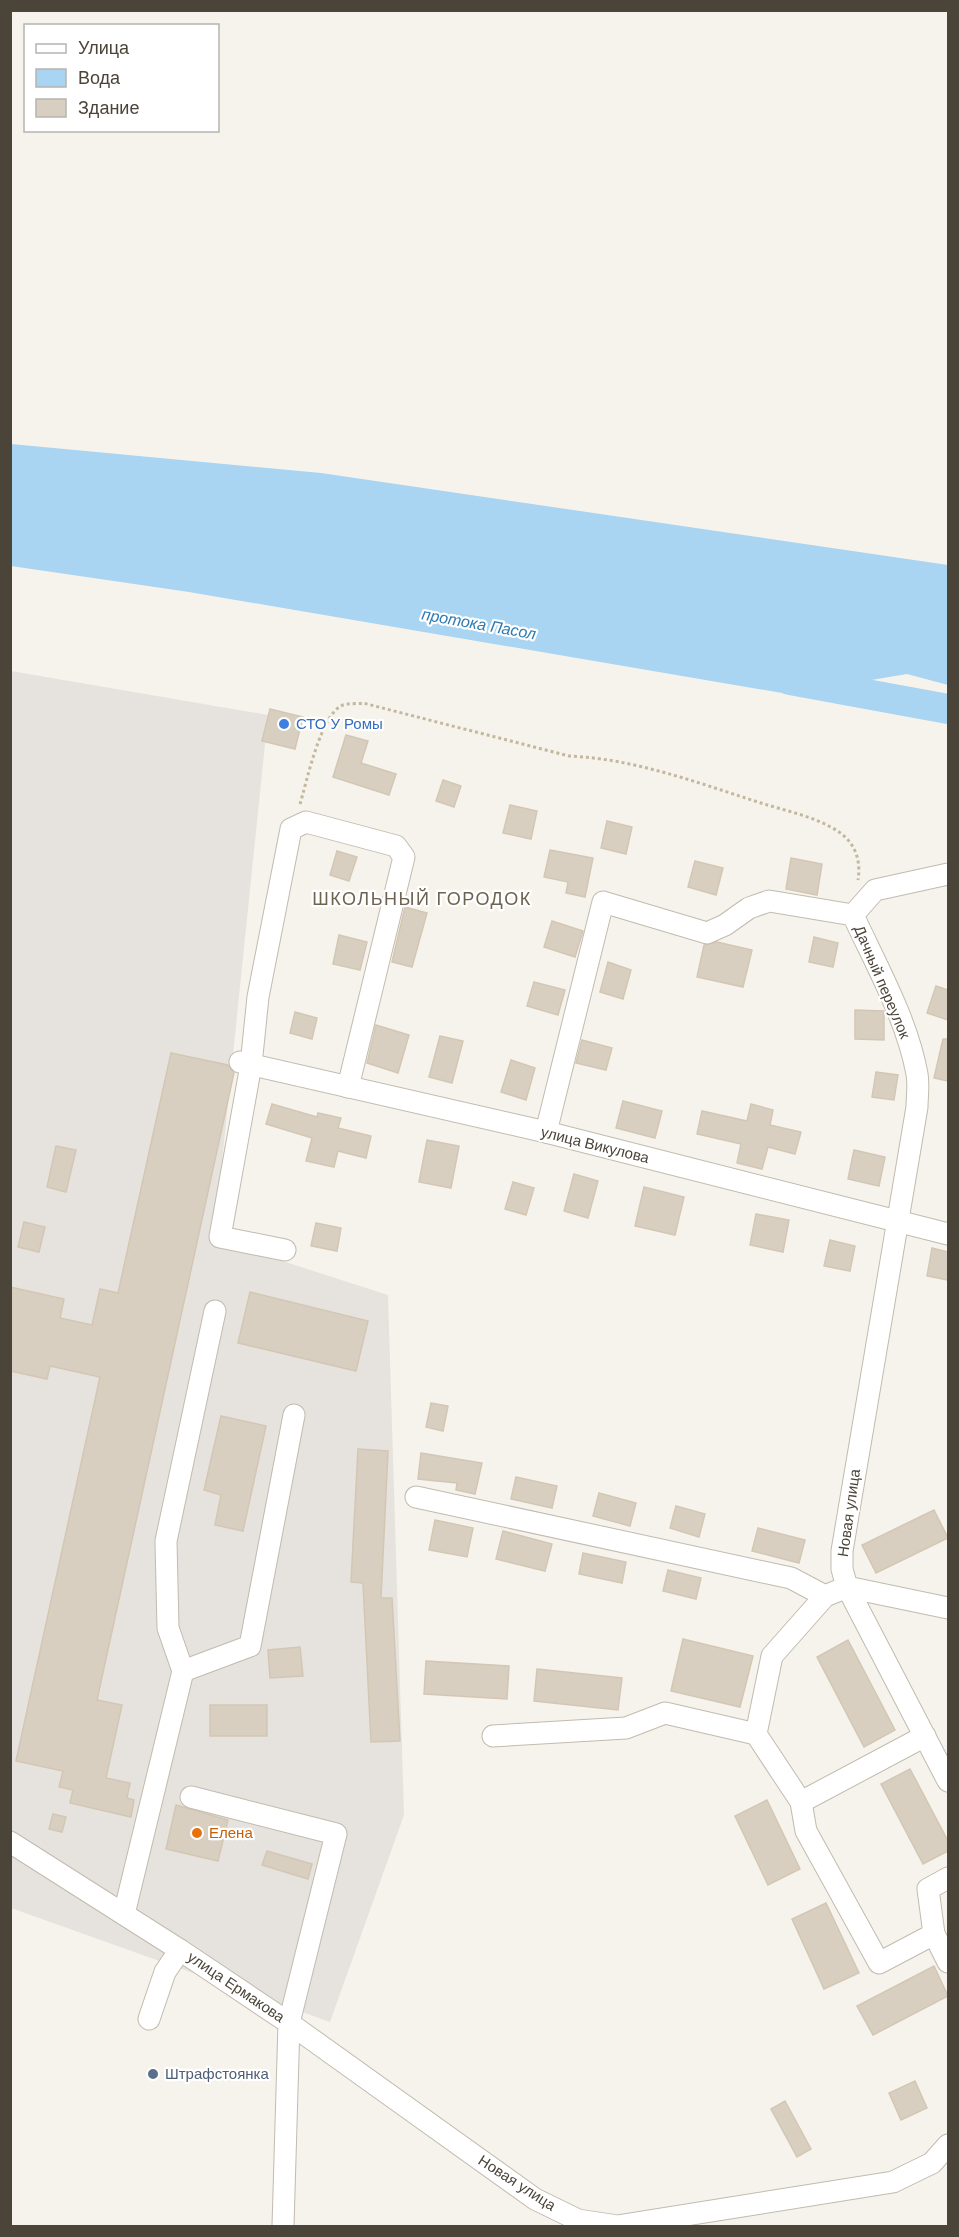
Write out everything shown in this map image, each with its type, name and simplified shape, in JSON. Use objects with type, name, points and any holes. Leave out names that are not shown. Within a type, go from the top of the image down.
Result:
[{"type":"street","points":[[285,1250],[220,1237],[246,1063],[291,829],[306,822],[396,846],[404,857],[348,1087]]},
{"type":"street","points":[[853,915],[875,890],[948,874]]},
{"type":"street","name":"Дачный переулок","points":[[546,1132],[603,902],[707,933],[725,925],[749,908],[769,902],[853,915],[888,992],[910,1049],[917,1077],[917,1107],[897,1222]]},
{"type":"street","name":"улица Викулова","points":[[246,1063],[546,1132],[948,1234]]},
{"type":"street","name":"Новая улица","points":[[897,1222],[842,1551],[842,1569],[847,1587],[948,1781]]},
{"type":"street","points":[[124,1914],[183,1671],[168,1628],[166,1541],[215,1311]]},
{"type":"street","points":[[183,1671],[250,1646],[294,1415]]},
{"type":"street","points":[[416,1497],[791,1578],[825,1596]]},
{"type":"street","points":[[756,1734],[772,1656],[825,1596],[847,1587],[948,1608]]},
{"type":"street","points":[[492,1736],[626,1728],[665,1713],[756,1734],[801,1802],[806,1831],[879,1963],[934,1934]]},
{"type":"street","points":[[801,1802],[925,1736]]},
{"type":"street","points":[[191,1797],[336,1834],[289,2024]]},
{"type":"street","name":"улица Ермакова","points":[[10,1842],[180,1950],[289,2024],[283,2226]]},
{"type":"street","points":[[948,1878],[928,1889],[934,1934],[948,1962]]},
{"type":"street","points":[[149,2019],[165,1972],[180,1950]]},
{"type":"street","name":"Новая улица","points":[[289,2024],[535,2199],[578,2220],[617,2226],[893,2182],[932,2163],[948,2145]]},
{"type":"path","points":[[291,829],[325,727],[333,712],[344,704],[363,703],[569,756],[603,758],[665,773],[808,818],[839,832],[854,848],[861,865],[857,885]]},
{"type":"shaded area","points":[[11,671],[268,715],[214,1239],[388,1295],[404,1815],[330,2022],[11,1908]]},
{"type":"water","points":[[11,444],[321,473],[948,565],[948,685],[907,674],[788,694],[189,592],[11,566]]},
{"type":"building","points":[[270,709],[303,717],[295,749],[262,741]]},
{"type":"building","points":[[346,735],[368,741],[361,763],[396,774],[389,795],[333,777]]},
{"type":"building","points":[[443,780],[461,786],[454,807],[436,801]]},
{"type":"building","points":[[510,805],[537,811],[531,839],[503,833]]},
{"type":"building","points":[[607,821],[632,827],[626,854],[601,848]]},
{"type":"building","points":[[550,850],[593,858],[585,897],[566,893],[568,882],[544,877]]},
{"type":"building","points":[[337,851],[357,857],[349,881],[330,875]]},
{"type":"building","points":[[791,858],[822,864],[817,895],[786,889]]},
{"type":"building","points":[[695,861],[723,868],[716,895],[688,887]]},
{"type":"building","points":[[405,907],[427,913],[412,967],[392,962]]},
{"type":"building","points":[[552,921],[583,931],[575,957],[544,947]]},
{"type":"building","points":[[339,935],[367,942],[360,970],[333,964]]},
{"type":"building","points":[[814,937],[838,943],[833,967],[809,962]]},
{"type":"building","points":[[717,942],[752,950],[743,987],[697,977],[704,945]]},
{"type":"building","points":[[608,962],[631,970],[623,999],[600,992]]},
{"type":"building","points":[[534,982],[565,990],[558,1015],[527,1006]]},
{"type":"building","points":[[936,986],[948,990],[948,1020],[927,1013]]},
{"type":"building","points":[[855,1010],[884,1011],[884,1040],[855,1039]]},
{"type":"building","points":[[295,1012],[317,1018],[312,1039],[290,1033]]},
{"type":"building","points":[[376,1025],[409,1035],[398,1073],[367,1063]]},
{"type":"building","points":[[440,1036],[463,1041],[452,1083],[429,1077]]},
{"type":"building","points":[[943,1039],[948,1039],[948,1081],[934,1078]]},
{"type":"building","points":[[582,1040],[612,1048],[606,1070],[576,1063]]},
{"type":"building","points":[[171,1053],[228,1065],[234,1073],[97,1700],[122,1705],[106,1778],[130,1783],[127,1798],[134,1800],[131,1817],[70,1803],[73,1790],[59,1787],[63,1771],[16,1761],[100,1377],[50,1366],[47,1379],[10,1371],[10,1287],[64,1299],[60,1318],[92,1325],[100,1289],[118,1293]]},
{"type":"building","points":[[511,1060],[535,1068],[526,1100],[501,1092]]},
{"type":"building","points":[[876,1072],[898,1075],[894,1100],[872,1097]]},
{"type":"building","points":[[623,1101],[662,1111],[655,1138],[616,1128]]},
{"type":"building","points":[[272,1104],[317,1117],[318,1113],[341,1118],[338,1128],[371,1136],[366,1158],[338,1151],[334,1167],[306,1161],[312,1138],[266,1124]]},
{"type":"building","points":[[751,1104],[773,1110],[770,1125],[801,1132],[795,1154],[768,1147],[762,1169],[737,1163],[741,1144],[697,1134],[702,1111],[747,1121]]},
{"type":"building","points":[[427,1140],[459,1146],[451,1188],[419,1182]]},
{"type":"building","points":[[56,1146],[76,1150],[66,1192],[47,1187]]},
{"type":"building","points":[[854,1150],[885,1157],[879,1186],[848,1179]]},
{"type":"building","points":[[574,1174],[598,1181],[588,1218],[564,1211]]},
{"type":"building","points":[[513,1182],[534,1188],[526,1215],[505,1209]]},
{"type":"building","points":[[644,1187],[684,1197],[675,1235],[635,1226]]},
{"type":"building","points":[[756,1214],[789,1220],[783,1252],[750,1245]]},
{"type":"building","points":[[24,1222],[45,1227],[39,1252],[18,1247]]},
{"type":"building","points":[[316,1223],[341,1228],[337,1251],[311,1246]]},
{"type":"building","points":[[830,1240],[855,1246],[850,1271],[824,1266]]},
{"type":"building","points":[[932,1248],[948,1252],[948,1280],[927,1276]]},
{"type":"building","points":[[250,1292],[368,1321],[356,1371],[238,1343]]},
{"type":"building","points":[[431,1403],[448,1406],[443,1431],[426,1427]]},
{"type":"building","points":[[221,1416],[266,1426],[243,1531],[215,1525],[221,1495],[204,1490]]},
{"type":"building","points":[[358,1449],[388,1451],[381,1598],[392,1598],[400,1741],[371,1742],[363,1583],[351,1582]]},
{"type":"building","points":[[421,1453],[482,1463],[475,1494],[456,1490],[457,1483],[418,1479]]},
{"type":"building","points":[[516,1477],[557,1486],[552,1508],[511,1499]]},
{"type":"building","points":[[599,1493],[636,1503],[630,1526],[593,1516]]},
{"type":"building","points":[[676,1506],[705,1514],[699,1537],[670,1528]]},
{"type":"building","points":[[934,1510],[948,1538],[876,1573],[862,1545]]},
{"type":"building","points":[[435,1520],[473,1528],[467,1557],[429,1550]]},
{"type":"building","points":[[758,1528],[805,1540],[799,1563],[752,1551]]},
{"type":"building","points":[[503,1531],[552,1544],[545,1571],[496,1559]]},
{"type":"building","points":[[583,1553],[626,1562],[622,1583],[579,1574]]},
{"type":"building","points":[[668,1570],[701,1578],[696,1599],[663,1591]]},
{"type":"building","points":[[683,1639],[753,1656],[740,1707],[671,1691]]},
{"type":"building","points":[[848,1640],[895,1730],[864,1747],[817,1657]]},
{"type":"building","points":[[300,1647],[303,1676],[270,1678],[268,1650]]},
{"type":"building","points":[[426,1661],[509,1666],[507,1699],[424,1694]]},
{"type":"building","points":[[537,1669],[622,1678],[618,1710],[534,1701]]},
{"type":"building","points":[[210,1705],[267,1705],[267,1736],[210,1736]]},
{"type":"building","points":[[910,1769],[948,1841],[948,1851],[923,1864],[881,1784]]},
{"type":"building","points":[[767,1800],[800,1869],[768,1885],[735,1816]]},
{"type":"building","name":"Елена","points":[[176,1805],[228,1820],[218,1861],[166,1849]]},
{"type":"building","points":[[53,1814],[66,1817],[62,1832],[49,1829]]},
{"type":"building","points":[[267,1851],[312,1864],[308,1879],[262,1865]]},
{"type":"building","points":[[826,1903],[859,1973],[824,1989],[792,1919]]},
{"type":"building","points":[[934,1966],[948,1996],[873,2035],[857,2006]]},
{"type":"building","points":[[915,2081],[927,2108],[901,2120],[889,2093]]},
{"type":"building","points":[[785,2101],[811,2149],[797,2157],[771,2109]]},
{"type":"waterway","name":"протока Пасол","points":[[790,680],[948,709]]},
{"type":"place","name":"СТО У Ромы","points":[[284,724]]},
{"type":"place","name":"Елена","points":[[197,1833]]},
{"type":"place","name":"Штрафстоянка","points":[[153,2074]]},
{"type":"district","name":"ШКОЛЬНЫЙ ГОРОДОК","points":[[422,899]]}]
